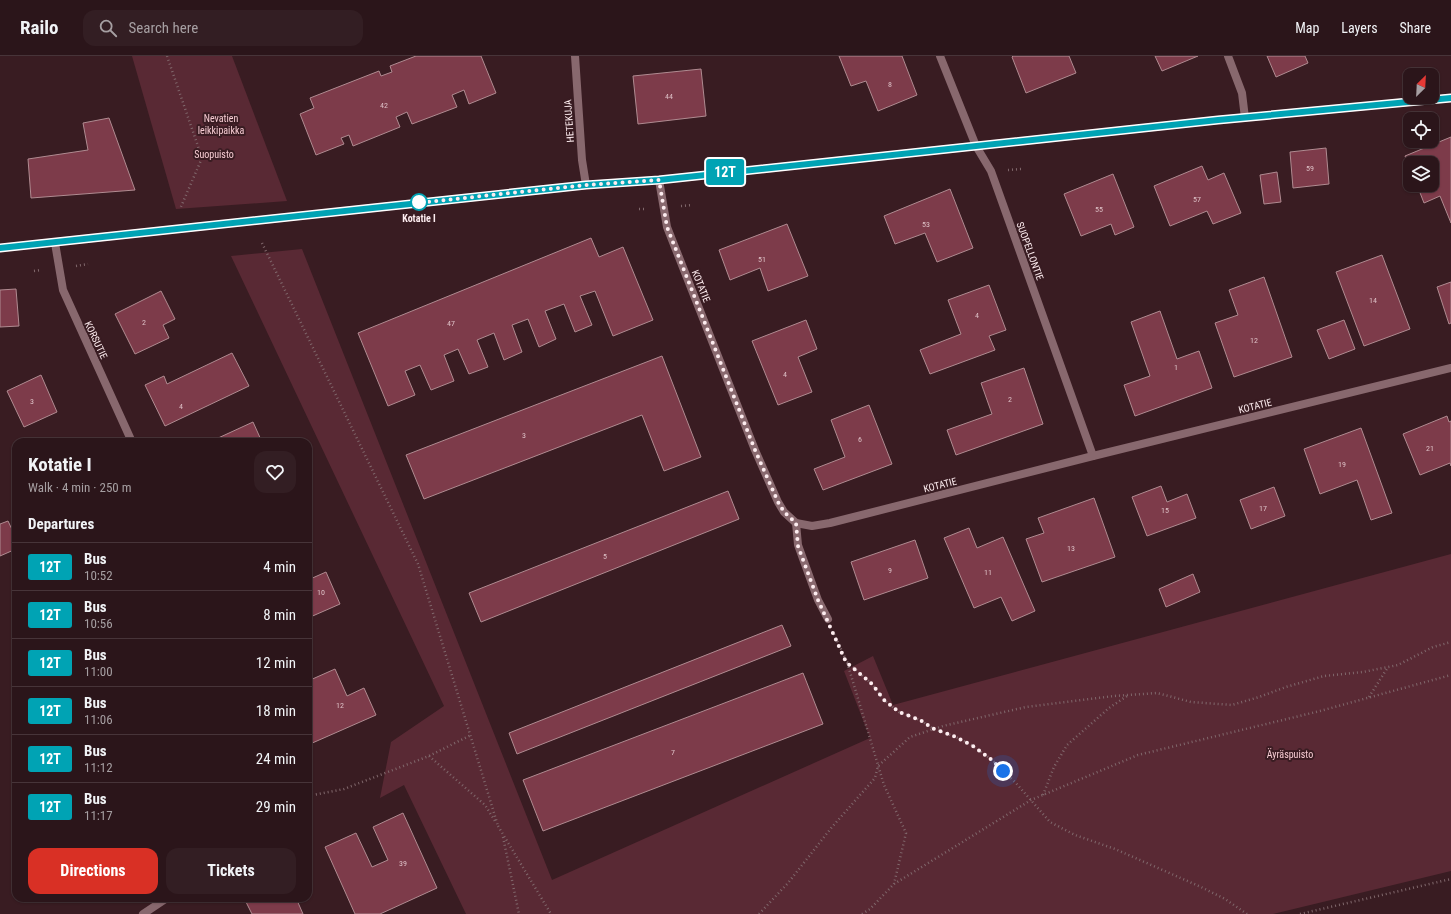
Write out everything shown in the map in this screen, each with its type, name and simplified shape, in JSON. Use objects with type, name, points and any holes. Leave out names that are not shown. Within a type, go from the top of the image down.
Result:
[{"type":"street","name":"HETEKUJA","points":[[575,56],[582,160],[586,185]]},
{"type":"street","name":"SUOPELLONTIE","points":[[940,56],[976,146],[991,171],[1093,456]]},
{"type":"street","points":[[1228,56],[1242,93],[1245,118]]},
{"type":"street","points":[[0,248],[586,185],[659,180],[935,149],[1451,98]]},
{"type":"street","name":"KOTATIE","points":[[659,180],[667,227],[755,450],[778,502],[784,512],[796,523],[812,526],[830,523],[1093,456],[1451,368]]},
{"type":"street","name":"KORSUTIE","points":[[55,243],[63,290],[130,438]]},
{"type":"street","points":[[796,523],[798,546],[818,600],[828,619]]},
{"type":"street","points":[[143,914],[161,902]]},
{"type":"path","points":[[167,56],[202,158],[180,209]]},
{"type":"path","points":[[262,243],[418,564],[498,826]]},
{"type":"path","points":[[828,619],[846,662],[884,785],[906,833],[894,884]]},
{"type":"path","points":[[756,914],[760,913],[788,883],[832,828],[875,778],[878,766],[910,738],[934,729],[1026,707],[1079,700],[1157,693],[1191,702],[1232,705],[1324,676],[1363,672],[1398,665],[1433,647],[1451,642]]},
{"type":"path","points":[[846,662],[872,684],[884,700],[899,712],[920,720],[934,729],[956,737],[973,746],[992,760],[1032,800],[1050,822],[1075,835],[1115,849],[1201,887],[1225,899],[1247,914]]},
{"type":"path","points":[[1369,697],[1388,667]]},
{"type":"path","points":[[862,914],[894,884],[1032,800],[1138,755],[1320,711],[1451,675]]},
{"type":"path","points":[[1043,795],[1054,766],[1066,745],[1109,708],[1127,696]]},
{"type":"path","points":[[312,795],[344,789],[429,756],[471,735]]},
{"type":"path","points":[[429,756],[485,805],[551,914]]},
{"type":"path","points":[[503,834],[519,914]]},
{"type":"path","points":[[1300,914],[1451,879]]},
{"type":"green space","name":"Suopuisto","points":[[132,56],[232,56],[287,201],[176,209]]},
{"type":"green space","name":"Äyräspuisto","points":[[302,249],[552,880],[870,738],[844,671],[873,656],[893,705],[1451,554],[1451,871],[1273,914],[466,914],[404,785],[380,798],[391,742],[444,706],[231,256]]},
{"type":"building","points":[[416,56],[481,56],[496,93],[469,104],[464,90],[452,95],[457,107],[412,124],[407,112],[396,117],[400,127],[353,146],[349,135],[341,138],[344,144],[316,155],[300,114],[314,108],[310,98],[379,71],[381,76],[392,72],[390,66]]},
{"type":"building","points":[[839,56],[902,56],[917,95],[878,111],[866,81],[851,86]]},
{"type":"building","points":[[1069,56],[1076,73],[1026,93],[1012,57]]},
{"type":"building","points":[[1155,56],[1198,56],[1162,71]]},
{"type":"building","points":[[1267,56],[1305,56],[1308,63],[1276,77]]},
{"type":"building","points":[[701,69],[706,116],[638,124],[633,76]]},
{"type":"building","points":[[109,118],[135,190],[31,198],[28,159],[88,150],[83,123]]},
{"type":"building","points":[[1451,137],[1451,223],[1440,196],[1424,203],[1420,192],[1439,192],[1439,156],[1405,156],[1424,148],[1439,148],[1439,142]]},
{"type":"building","points":[[1326,148],[1329,184],[1293,188],[1290,152]]},
{"type":"building","points":[[1202,166],[1208,180],[1224,173],[1241,213],[1213,224],[1207,211],[1170,226],[1154,186]]},
{"type":"building","points":[[1277,172],[1281,202],[1264,204],[1260,175]]},
{"type":"building","points":[[1113,174],[1134,227],[1115,235],[1111,224],[1081,236],[1064,194]]},
{"type":"building","points":[[950,189],[973,248],[937,262],[925,233],[895,244],[884,216]]},
{"type":"building","points":[[787,224],[808,276],[768,291],[760,268],[730,280],[719,250]]},
{"type":"building","points":[[591,238],[599,257],[623,247],[653,320],[613,336],[595,291],[580,296],[592,325],[575,332],[564,304],[545,311],[556,339],[539,347],[528,319],[512,325],[522,352],[504,360],[494,333],[477,340],[488,367],[469,374],[458,349],[444,355],[454,381],[431,390],[420,365],[405,371],[415,395],[388,406],[358,333]]},
{"type":"building","points":[[1382,255],[1410,329],[1364,346],[1336,272]]},
{"type":"building","points":[[1264,277],[1292,357],[1234,377],[1215,323],[1238,315],[1229,290]]},
{"type":"building","points":[[1451,282],[1451,323],[1449,324],[1437,287]]},
{"type":"building","points":[[989,285],[1006,330],[989,336],[995,350],[930,374],[920,350],[961,334],[948,300]]},
{"type":"building","points":[[16,289],[19,326],[0,327],[0,290]]},
{"type":"building","points":[[161,291],[175,319],[163,325],[169,338],[135,354],[115,314]]},
{"type":"building","points":[[1160,311],[1177,359],[1199,351],[1212,388],[1135,416],[1124,385],[1150,376],[1131,322]]},
{"type":"building","points":[[806,320],[817,349],[798,357],[812,392],[778,405],[752,341]]},
{"type":"building","points":[[1344,320],[1355,349],[1329,359],[1317,330]]},
{"type":"building","points":[[232,353],[249,386],[165,426],[145,385],[164,376],[167,384]]},
{"type":"building","points":[[662,356],[701,457],[664,471],[642,415],[424,499],[406,455]]},
{"type":"building","points":[[1024,368],[1043,424],[956,455],[947,430],[992,414],[981,383]]},
{"type":"building","points":[[41,375],[57,412],[24,427],[7,391]]},
{"type":"building","points":[[869,405],[892,464],[823,490],[814,469],[845,457],[831,420]]},
{"type":"building","points":[[1447,416],[1449,422],[1451,421],[1451,466],[1450,463],[1420,475],[1403,434]]},
{"type":"building","points":[[253,422],[260,438],[218,438]]},
{"type":"building","points":[[1361,428],[1392,513],[1371,520],[1357,480],[1320,494],[1304,449]]},
{"type":"building","points":[[1161,486],[1167,502],[1187,494],[1196,518],[1147,536],[1132,497]]},
{"type":"building","points":[[1274,487],[1285,516],[1251,529],[1240,500]]},
{"type":"building","points":[[728,491],[739,519],[481,622],[469,593]]},
{"type":"building","points":[[1094,498],[1115,557],[1042,582],[1026,539],[1044,533],[1038,518]]},
{"type":"building","points":[[8,521],[12,530],[12,551],[0,556],[0,524]]},
{"type":"building","points":[[969,528],[977,548],[1003,537],[1035,611],[1012,621],[1001,597],[974,608],[944,538]]},
{"type":"building","points":[[915,540],[928,578],[864,600],[851,562]]},
{"type":"building","points":[[326,572],[340,604],[312,616],[312,578]]},
{"type":"building","points":[[1193,574],[1200,592],[1166,607],[1159,589]]},
{"type":"building","points":[[782,625],[791,646],[517,754],[509,733]]},
{"type":"building","points":[[335,669],[347,696],[364,688],[376,715],[312,743],[312,679]]},
{"type":"building","points":[[803,673],[823,724],[543,831],[523,780]]},
{"type":"building","points":[[403,813],[437,888],[380,914],[355,914],[325,847],[356,833],[372,867],[388,860],[373,827]]},
{"type":"building","points":[[246,902],[298,902],[303,914],[252,914]]},
{"type":"bus line","name":"12T","points":[[0,248],[586,185],[659,180],[935,149],[1451,98]]},
{"type":"place","name":"Kotatie I","points":[[419,202]]},
{"type":"route","points":[[419,202],[417,203],[586,185],[659,180],[667,227],[755,450],[778,502],[784,512],[796,523],[798,546],[818,600],[828,619],[846,662],[872,684],[884,700],[899,712],[920,720],[934,729],[956,737],[973,746],[992,760],[1003,771]]},
{"type":"park label","name":"Nevatien leikkipaikka","points":[[221,124]]}]
